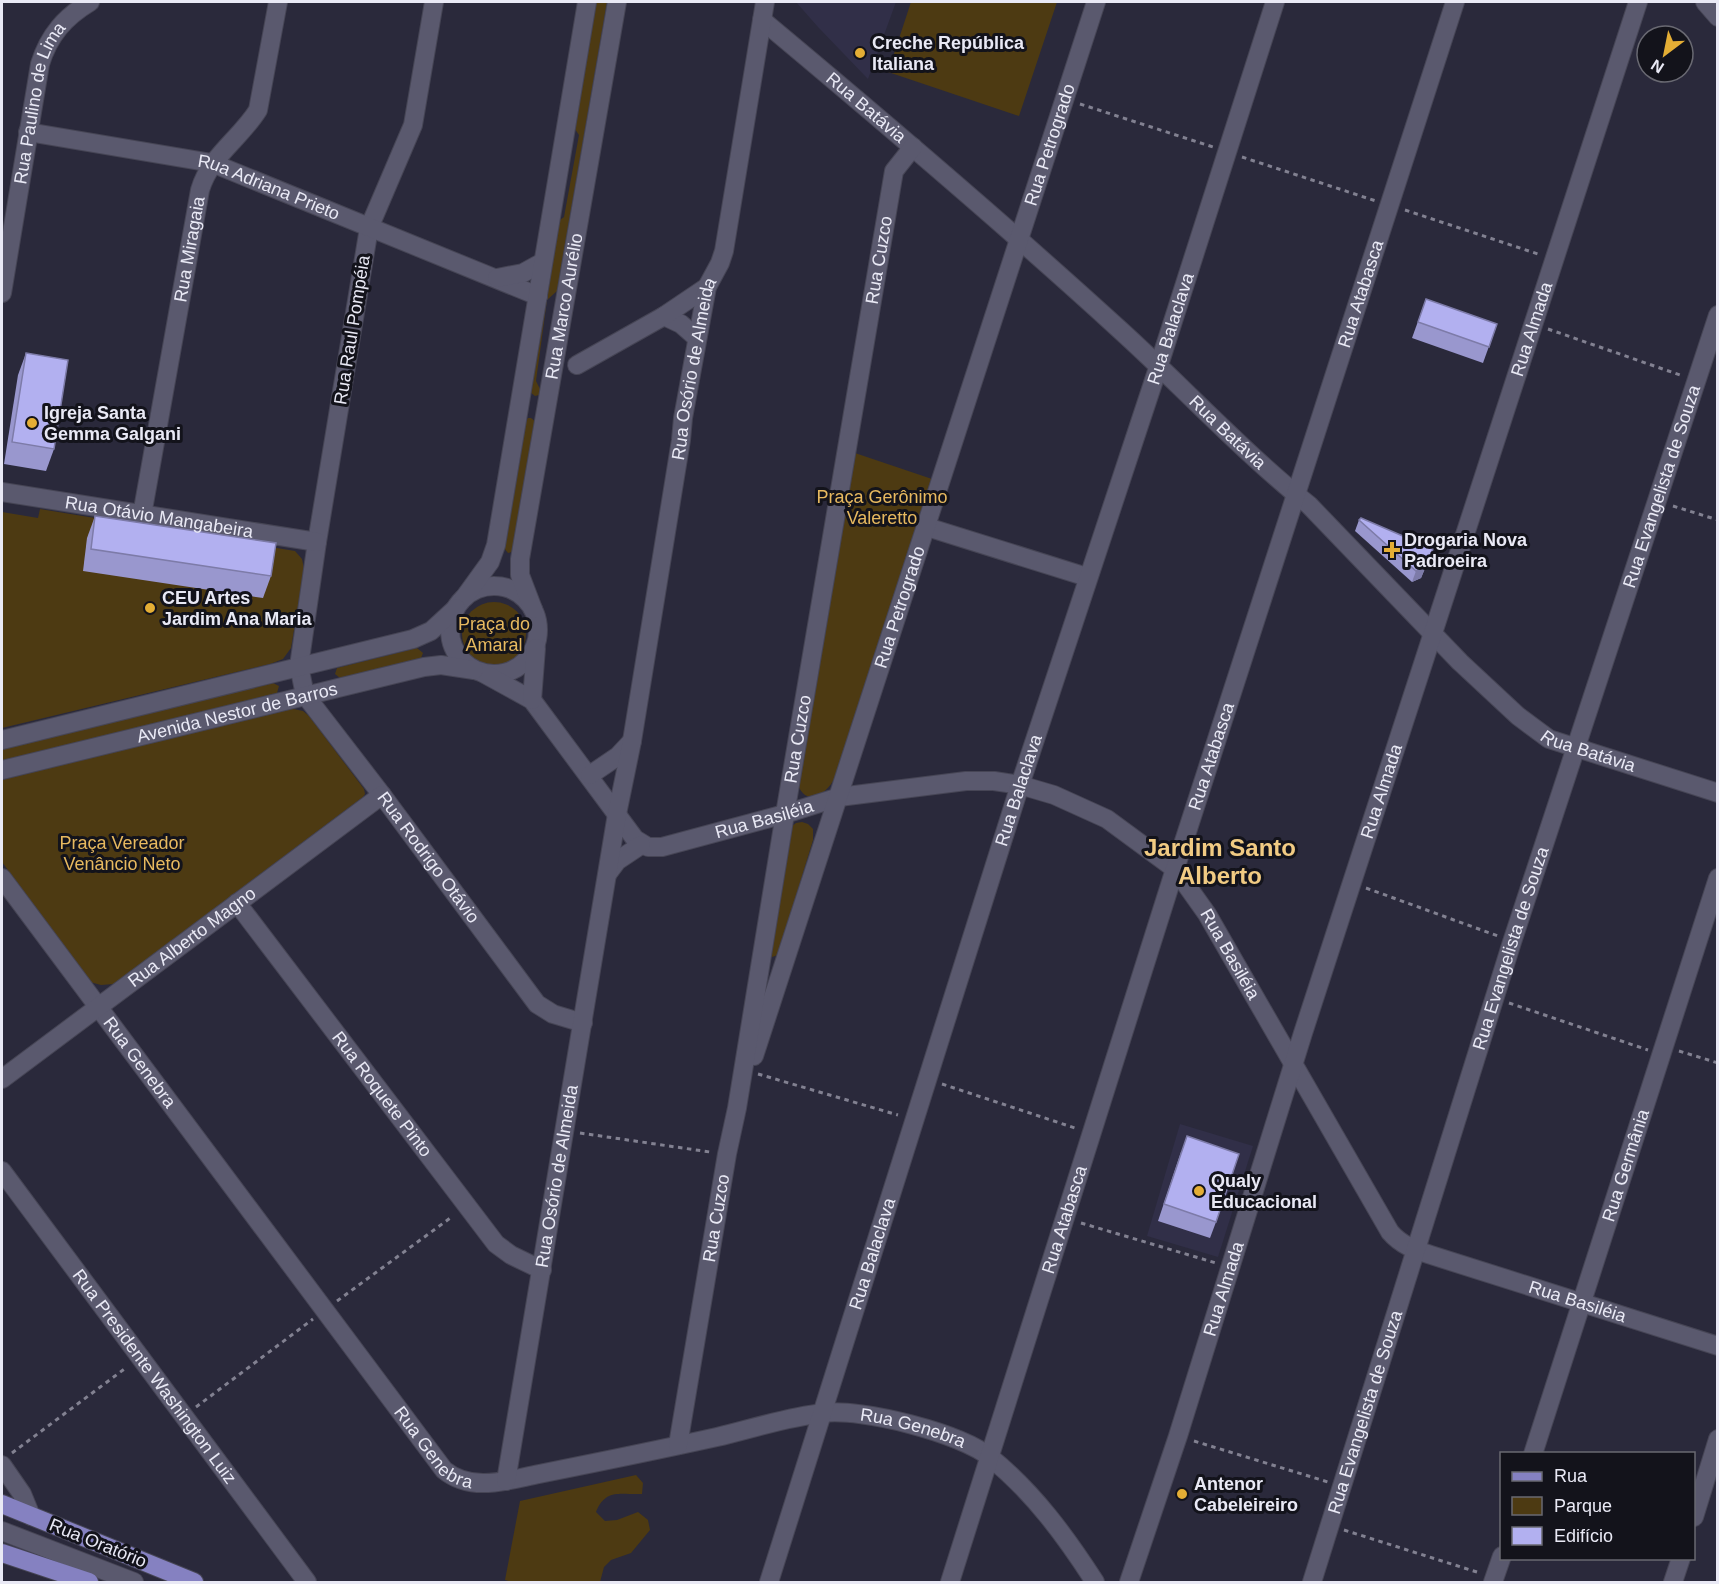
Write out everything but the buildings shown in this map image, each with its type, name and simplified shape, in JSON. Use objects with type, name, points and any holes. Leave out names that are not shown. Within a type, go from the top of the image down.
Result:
[{"type":"main road","name":"Rua Oratório","points":[[2,1504],[194,1582]]},
{"type":"main road","points":[[2,1553],[88,1582]]},
{"type":"street","name":"Rua Paulino de Lima","points":[[2,293],[36,78],[44,52],[59,25],[90,2]]},
{"type":"street","name":"Rua Miragaia","points":[[142,515],[200,190],[212,163],[251,121],[258,110],[278,2]]},
{"type":"street","name":"Rua Raul Pompéia","points":[[300,666],[317,542],[369,228],[413,125],[434,2]]},
{"type":"street","name":"Rua Marco Aurélio","points":[[460,603],[490,562],[496,545],[587,2]]},
{"type":"street","name":"Rua Marco Aurélio","points":[[533,609],[520,575],[520,559],[617,2]]},
{"type":"street","name":"Rua Osório de Almeida","points":[[506,1481],[617,814],[632,741],[697,338],[706,287],[724,251],[765,2]]},
{"type":"street","name":"Rua Petrogrado","points":[[737,1108],[1096,2]]},
{"type":"street","name":"Rua Balaclava","points":[[769,1582],[1020,785],[1159,365],[1275,2]]},
{"type":"street","name":"Rua Atabasca","points":[[950,1582],[1174,869],[1455,2]]},
{"type":"street","name":"Rua Almada","points":[[1129,1582],[1178,1436],[1293,1064],[1638,2]]},
{"type":"street","points":[[1705,2],[1718,17]]},
{"type":"street","name":"Rua Batávia","points":[[762,20],[1019,238],[1159,365],[1309,505],[1432,634],[1502,703],[1527,724],[1549,739],[1718,793]]},
{"type":"street","name":"Rua Adriana Prieto","points":[[28,132],[212,163],[538,296]]},
{"type":"street","name":"Rua Cuzco","points":[[678,1445],[737,1108],[784,814],[894,171],[913,147]]},
{"type":"street","points":[[497,278],[523,273],[543,262]]},
{"type":"street","points":[[577,365],[664,316],[706,287]]},
{"type":"street","name":"Rua Evangelista de Souza","points":[[1312,1582],[1512,942],[1656,500],[1705,366],[1718,315]]},
{"type":"street","points":[[664,316],[681,324],[697,338]]},
{"type":"street","points":[[520,399],[546,403]]},
{"type":"street","name":"Rua Otávio Mangabeira","points":[[2,492],[317,542]]},
{"type":"street","points":[[927,526],[1087,578]]},
{"type":"street","points":[[532,700],[539,630],[533,609],[520,595],[501,587],[481,588],[460,603],[450,625],[452,643],[460,658],[478,671],[532,700],[641,845],[617,861],[608,873]]},
{"type":"street","name":"Avenida Nestor de Barros","points":[[2,740],[413,639],[431,631],[460,603]]},
{"type":"street","points":[[478,671],[502,674],[520,667],[536,645]]},
{"type":"street","name":"Avenida Nestor de Barros","points":[[2,770],[432,665],[478,671]]},
{"type":"street","name":"Rua Rodrigo Otávio","points":[[300,666],[305,695],[537,1004],[543,1010],[583,1023]]},
{"type":"street","points":[[590,776],[618,756],[632,741]]},
{"type":"street","name":"Rua Basiléia","points":[[641,845],[662,847],[839,797],[966,781],[994,781],[1020,785],[1054,795],[1107,819],[1174,869],[1207,914],[1390,1232],[1397,1240],[1417,1250],[1718,1346]]},
{"type":"street","name":"Rua Alberto Magno","points":[[2,1079],[382,795]]},
{"type":"street","name":"Rua Genebra","points":[[2,878],[444,1470],[462,1481],[472,1483],[506,1481],[823,1412],[867,1416],[906,1424],[960,1440],[990,1457],[1055,1522],[1095,1582]]},
{"type":"street","name":"Rua Germânia","points":[[1534,1452],[1718,878]]},
{"type":"street","name":"Rua Roquete Pinto","points":[[237,903],[496,1244],[511,1255],[542,1270]]},
{"type":"street","name":"Rua Presidente Washington Luiz","points":[[2,1171],[307,1582]]},
{"type":"street","points":[[1695,1514],[1718,1439]]},
{"type":"street","points":[[6,1460],[31,1516]]},
{"type":"street","points":[[2,1531],[134,1582]]},
{"type":"street","points":[[1494,1580],[1501,1560]]},
{"type":"street","points":[[1673,1582],[1680,1560]]},
{"type":"path","points":[[1064,99],[1554,259]]},
{"type":"path","points":[[1534,324],[1705,366]]},
{"type":"path","points":[[1656,500],[1718,520]]},
{"type":"path","points":[[1353,883],[1512,942]]},
{"type":"path","points":[[1495,998],[1662,1050],[1718,1063]]},
{"type":"path","points":[[750,1071],[914,1120]]},
{"type":"path","points":[[927,1079],[1091,1133]]},
{"type":"path","points":[[565,1131],[727,1155]]},
{"type":"path","points":[[1065,1218],[1229,1267]]},
{"type":"path","points":[[6,1460],[141,1357]]},
{"type":"path","points":[[1178,1436],[1342,1486]]},
{"type":"path","points":[[1330,1526],[1494,1580]]},
{"type":"shaded area","name":"Creche República Italiana","points":[[796,2],[896,2],[868,79],[818,27]]},
{"type":"shaded area","name":"Qualy Educacional","points":[[1180,1124],[1253,1146],[1218,1257],[1147,1236]]},
{"type":"green space","points":[[594,2],[607,2],[557,291],[547,300],[536,381],[541,391],[535,396],[530,392],[556,223],[564,217],[579,135],[573,126]]},
{"type":"green space","points":[[911,2],[1057,2],[1019,116],[888,72]]},
{"type":"green space","points":[[528,418],[536,422],[512,552],[508,553],[504,548]]},
{"type":"green space","name":"Praça Gerônimo Valeretto","points":[[852,452],[932,479],[835,777],[827,789],[811,797],[801,791],[798,784]]},
{"type":"green space","name":"CEU Artes Jardim Ana Maria","points":[[40,509],[295,551],[302,559],[304,569],[291,648],[283,659],[270,664],[2,728],[2,512],[38,518]]},
{"type":"green space","name":"Praça do Amaral","points":[[488,602],[500,602],[517,611],[524,622],[526,634],[524,646],[517,657],[500,666],[488,666],[476,661],[467,652],[462,640],[462,628],[467,616],[476,607]]},
{"type":"green space","points":[[417,648],[423,653],[421,658],[340,678],[335,674],[337,668]]},
{"type":"green space","points":[[273,683],[279,686],[277,693],[2,761],[2,749]]},
{"type":"green space","name":"Praça Vereador Venâncio Neto","points":[[289,708],[303,711],[309,716],[364,789],[363,797],[114,984],[101,985],[90,982],[2,862],[2,780]]},
{"type":"green space","points":[[802,822],[813,829],[813,840],[778,955],[772,957],[770,955],[791,827]]},
{"type":"green space","points":[[636,1475],[643,1483],[642,1494],[614,1494],[604,1499],[596,1512],[605,1521],[617,1520],[638,1512],[648,1520],[650,1530],[631,1553],[611,1560],[604,1567],[600,1582],[512,1582],[505,1580],[520,1501]]},
{"type":"place","name":"Creche República Italiana","points":[[860,53]]},
{"type":"place","name":"Igreja Santa Gemma Galgani","points":[[32,423]]},
{"type":"place","name":"Drogaria Nova Padroeira","points":[[1392,550]]},
{"type":"place","name":"CEU Artes Jardim Ana Maria","points":[[150,608]]},
{"type":"place","name":"Qualy Educacional","points":[[1199,1191]]},
{"type":"place","name":"Antenor Cabeleireiro","points":[[1182,1494]]},
{"type":"district","name":"Jardim Santo Alberto","points":[[1220,862]]}]
